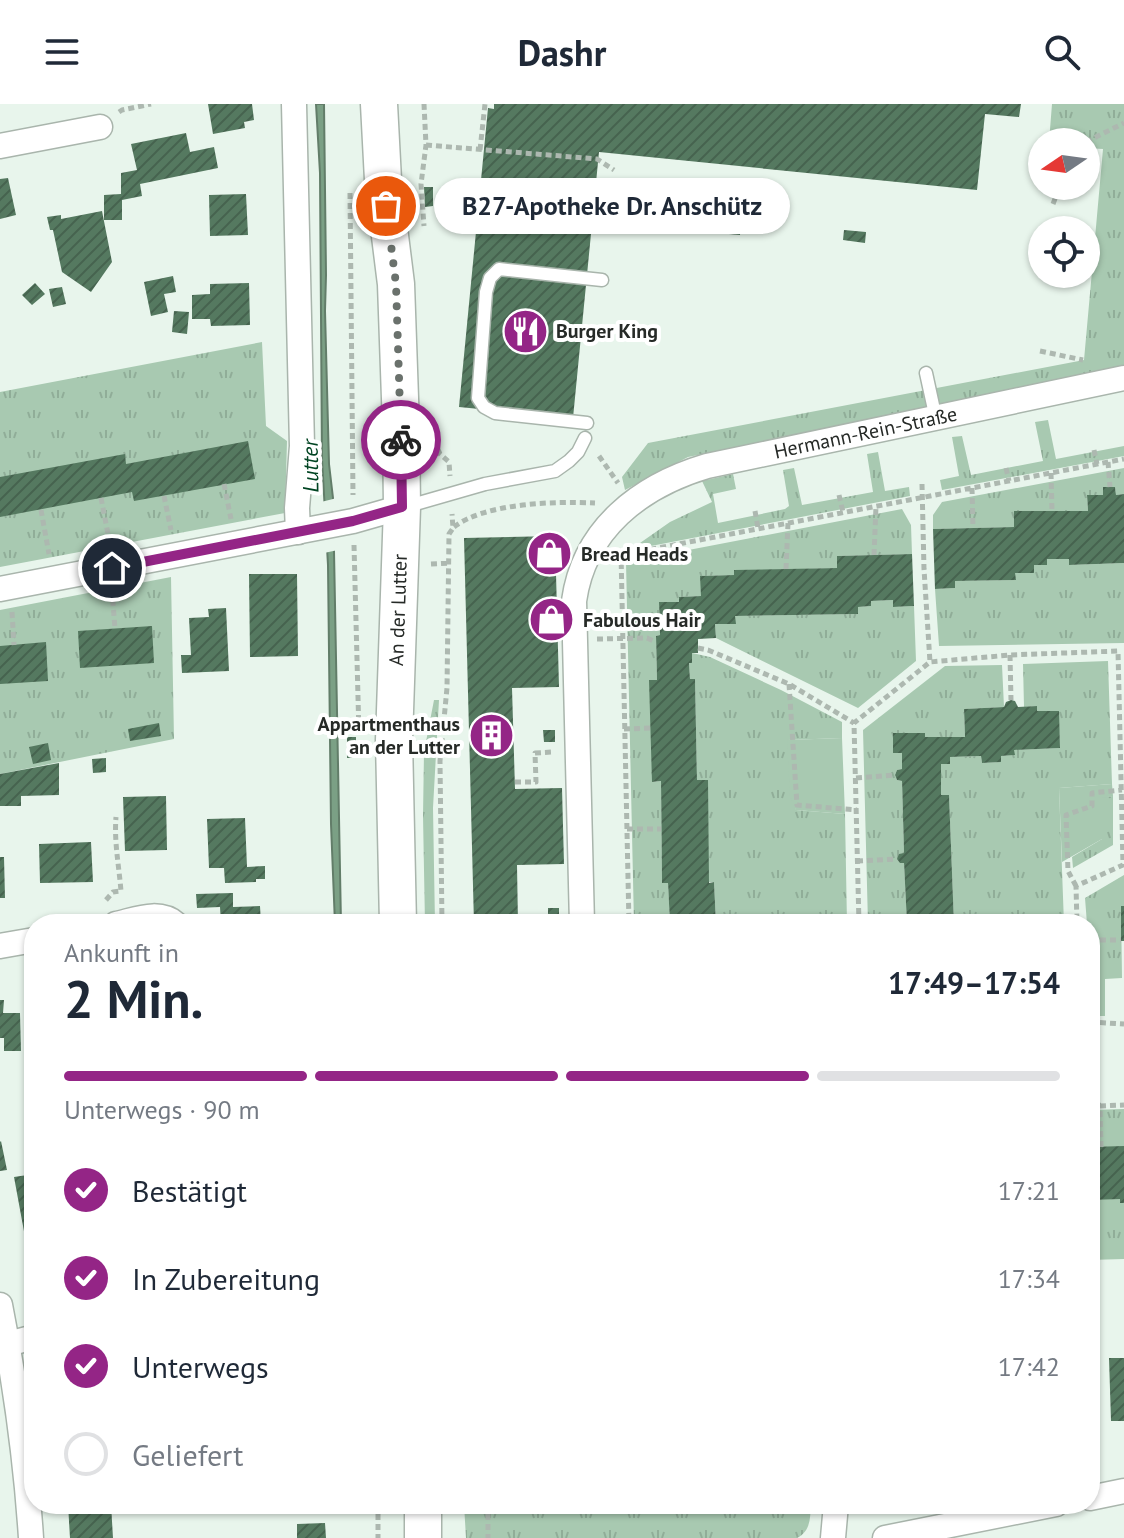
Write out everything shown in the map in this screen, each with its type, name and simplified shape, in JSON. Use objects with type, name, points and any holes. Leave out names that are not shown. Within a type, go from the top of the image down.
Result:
[{"type":"main road","name":"An der Lutter","points":[[379,104],[383,180],[396,284],[402,507],[394,740],[398,914]]},
{"type":"main road","points":[[423,1514],[423,1538]]},
{"type":"street","points":[[294,104],[302,446],[297,508],[303,531]]},
{"type":"street","points":[[0,146],[100,127]]},
{"type":"street","name":"Hermann-Rein-Straße","points":[[582,914],[574,601],[582,566],[602,533],[618,515],[664,483],[707,466],[1124,378]]},
{"type":"street","points":[[0,589],[349,522],[402,507]]},
{"type":"street","points":[[0,946],[24,942]]},
{"type":"street","points":[[0,1305],[24,1459]]},
{"type":"street","points":[[8,1344],[24,1340]]},
{"type":"street","points":[[1100,1496],[1124,1491]]},
{"type":"street","points":[[29,1514],[31,1538]]},
{"type":"street","points":[[833,1538],[835,1514]]},
{"type":"street","points":[[885,1538],[973,1529],[1023,1514]]},
{"type":"lane","points":[[587,423],[495,413],[484,407],[478,398],[486,292],[490,278],[499,269],[602,280]]},
{"type":"lane","points":[[926,373],[936,419]]},
{"type":"lane","points":[[402,507],[485,484],[555,471],[578,452],[585,438]]},
{"type":"path","points":[[480,150],[485,104]]},
{"type":"path","points":[[1100,135],[1124,123]]},
{"type":"path","points":[[426,145],[597,159],[614,170]]},
{"type":"path","points":[[349,181],[349,522],[359,737]]},
{"type":"path","points":[[1053,204],[1055,200]]},
{"type":"path","points":[[585,438],[618,481]]},
{"type":"path","points":[[1094,450],[1097,464]]},
{"type":"path","points":[[621,555],[1124,459]]},
{"type":"path","points":[[1108,462],[1110,487]]},
{"type":"path","points":[[1006,468],[1009,481]]},
{"type":"path","points":[[1051,473],[1052,511]]},
{"type":"path","points":[[224,484],[235,543]]},
{"type":"path","points":[[922,484],[930,662]]},
{"type":"path","points":[[972,488],[973,528]]},
{"type":"path","points":[[839,495],[843,512]]},
{"type":"path","points":[[164,496],[175,555]]},
{"type":"path","points":[[453,528],[464,519],[502,508],[557,503],[618,506],[629,914]]},
{"type":"path","points":[[874,555],[876,506]]},
{"type":"path","points":[[41,510],[54,578]]},
{"type":"path","points":[[755,511],[758,528]]},
{"type":"path","points":[[786,569],[788,523]]},
{"type":"path","points":[[575,640],[647,638],[656,642]]},
{"type":"path","points":[[698,648],[789,684],[854,723]]},
{"type":"path","points":[[854,723],[930,662],[1121,651],[1124,865],[1076,886]]},
{"type":"path","points":[[1010,655],[1011,700]]},
{"type":"path","points":[[789,684],[797,805],[857,810]]},
{"type":"path","points":[[854,723],[859,914]]},
{"type":"path","points":[[624,729],[651,728]]},
{"type":"path","points":[[515,782],[536,782],[535,753],[561,752]]},
{"type":"path","points":[[856,778],[895,775]]},
{"type":"path","points":[[1077,914],[1076,886],[1068,871],[1066,815],[1092,806],[1092,793],[1122,790]]},
{"type":"path","points":[[103,902],[113,892],[121,891],[116,817]]},
{"type":"path","points":[[627,829],[661,829]]},
{"type":"path","points":[[857,861],[897,859]]},
{"type":"path","points":[[1100,940],[1121,940]]},
{"type":"path","points":[[1100,1023],[1124,1024]]},
{"type":"path","points":[[1101,1147],[1100,1106],[1124,1105]]},
{"type":"path","points":[[378,1514],[378,1538]]},
{"type":"path","points":[[488,1514],[488,1538]]},
{"type":"green space","points":[[1052,104],[1124,104],[1124,367],[688,457],[625,490],[622,477],[648,443],[1084,360],[1090,288],[1100,288],[1100,216],[1097,216],[1103,149],[1100,149],[1100,128],[1050,128]]},
{"type":"green space","points":[[262,342],[266,426],[287,441],[285,513],[0,567],[0,392]]},
{"type":"green space","points":[[1048,420],[1056,459],[1124,446],[1124,456],[942,490],[940,480],[959,476],[952,437],[962,436],[971,475],[1043,461],[1035,422]]},
{"type":"green space","points":[[878,452],[885,491],[909,487],[910,496],[630,550],[670,522],[712,502],[702,481],[733,474],[736,489],[713,494],[718,523],[789,506],[783,470],[794,468],[802,505],[873,492],[867,454]]},
{"type":"green space","points":[[1124,468],[1124,494],[1116,495],[1115,487],[1104,487],[1103,495],[1087,496],[1088,511],[1014,511],[1014,527],[933,529],[933,515],[942,502]]},
{"type":"green space","points":[[902,509],[911,525],[912,554],[837,556],[837,568],[734,571],[734,575],[701,576],[701,596],[679,597],[679,602],[659,602],[653,782],[661,781],[662,882],[668,883],[670,914],[634,914],[626,562]]},
{"type":"green space","points":[[1047,559],[1069,559],[1070,565],[1124,563],[1124,643],[939,646],[935,589],[955,588],[955,581],[1015,580],[1015,573],[1033,573],[1034,565],[1046,565]]},
{"type":"green space","points":[[171,577],[174,739],[0,774],[0,610]]},
{"type":"green space","points":[[893,600],[894,607],[914,606],[916,661],[858,708],[716,638],[715,624],[735,623],[735,616],[858,614],[858,607],[871,606],[871,601]]},
{"type":"green space","points":[[692,653],[710,657],[842,722],[842,738],[788,740],[796,810],[845,814],[847,914],[716,914],[714,882],[709,882],[697,780],[695,680],[690,679],[689,663],[692,662]]},
{"type":"green space","points":[[1108,661],[1112,784],[1059,788],[1064,914],[954,914],[949,796],[941,795],[941,764],[950,764],[950,757],[981,756],[982,763],[1000,762],[1001,756],[1014,755],[1014,750],[1060,748],[1058,711],[1037,711],[1037,706],[1024,707],[1023,664]]},
{"type":"green space","points":[[1002,665],[1004,707],[964,709],[965,737],[893,734],[893,752],[902,753],[902,769],[897,770],[895,775],[897,780],[902,781],[904,853],[900,863],[904,863],[907,914],[868,914],[863,730],[945,666]]},
{"type":"green space","points":[[434,700],[439,700],[433,808],[435,914],[425,914],[424,752]]},
{"type":"green space","points":[[842,738],[845,814],[796,810],[790,796],[787,740]]},
{"type":"green space","points":[[1112,784],[1113,796],[1102,798],[1102,839],[1062,862],[1059,788]]},
{"type":"green space","points":[[1113,796],[1113,845],[1073,868],[1072,857],[1102,839],[1102,797]]},
{"type":"green space","points":[[1124,875],[1122,978],[1105,979],[1105,1016],[1100,1016],[1100,914],[1086,914],[1085,898]]},
{"type":"green space","points":[[1124,1109],[1124,1259],[1100,1260],[1100,1110]]},
{"type":"green space","points":[[465,1514],[810,1514],[807,1528],[797,1538],[466,1538]]},
{"type":"shaded area","points":[[316,104],[324,104],[325,311],[329,464],[333,498],[341,914],[335,914],[331,824],[328,565],[322,459],[320,173]]},
{"type":"pier","points":[[337,498],[338,550],[324,553],[321,502]]},
{"type":"building","points":[[208,104],[252,104],[254,120],[244,122],[245,128],[213,134]]},
{"type":"building","points":[[494,104],[1021,104],[1019,117],[985,114],[977,190],[599,152],[573,418],[459,407],[488,108],[494,109]]},
{"type":"building","points":[[186,133],[190,152],[214,147],[218,168],[140,184],[142,196],[122,200],[122,220],[104,220],[104,195],[121,194],[121,173],[137,170],[131,144]]},
{"type":"building","points":[[8,178],[16,215],[0,219],[0,179]]},
{"type":"building","points":[[424,187],[433,187],[433,206],[425,207]]},
{"type":"building","points":[[246,194],[248,235],[210,236],[209,195]]},
{"type":"building","points":[[102,211],[112,262],[91,292],[62,272],[47,217],[61,215],[61,219]]},
{"type":"building","points":[[697,219],[741,224],[740,235],[695,231]]},
{"type":"building","points":[[844,230],[866,232],[865,243],[843,240]]},
{"type":"building","points":[[173,276],[176,292],[164,294],[168,312],[151,316],[144,282]]},
{"type":"building","points":[[35,283],[45,294],[32,305],[22,295]]},
{"type":"building","points":[[249,283],[250,325],[211,326],[210,319],[192,319],[192,295],[210,294],[210,284]]},
{"type":"building","points":[[62,287],[66,304],[53,307],[49,289]]},
{"type":"building","points":[[174,311],[189,312],[187,334],[172,332]]},
{"type":"building","points":[[248,441],[255,479],[134,501],[132,492],[0,517],[0,477],[125,454],[126,464]]},
{"type":"building","points":[[1103,487],[1115,487],[1116,495],[1124,494],[1124,563],[1069,565],[1069,559],[1047,559],[1047,565],[1034,565],[1034,573],[1015,573],[1016,580],[955,581],[955,588],[935,589],[933,529],[1014,527],[1014,511],[1088,511],[1087,495],[1103,495]]},
{"type":"building","name":"Appartmenthaus an der Lutter","points":[[555,536],[559,687],[512,688],[515,789],[562,788],[564,864],[517,865],[518,914],[474,914],[464,538]]},
{"type":"building","points":[[912,554],[914,606],[893,607],[893,600],[871,601],[871,606],[858,607],[858,614],[735,616],[736,624],[715,624],[716,638],[698,639],[698,653],[692,653],[692,663],[689,663],[690,679],[695,679],[697,780],[708,780],[709,883],[714,882],[716,914],[670,914],[668,883],[662,883],[661,781],[652,782],[649,680],[657,680],[659,602],[679,602],[679,597],[701,596],[700,576],[734,575],[734,570],[837,568],[837,556]]},
{"type":"building","points":[[249,574],[297,574],[298,656],[250,657]]},
{"type":"building","points":[[226,608],[229,671],[182,673],[181,655],[191,655],[189,618],[209,617],[208,609]]},
{"type":"building","points":[[152,626],[154,663],[80,668],[78,631]]},
{"type":"building","points":[[46,642],[48,681],[0,684],[0,646]]},
{"type":"building","points":[[1015,701],[1018,707],[1037,706],[1037,711],[1059,711],[1060,748],[1014,750],[1015,755],[1001,756],[1001,762],[982,763],[981,756],[950,757],[950,764],[941,764],[941,795],[949,795],[954,914],[907,914],[904,863],[897,859],[899,854],[904,853],[902,781],[897,780],[895,775],[897,770],[902,769],[902,753],[893,753],[893,733],[965,737],[964,709],[1004,707],[1006,702]]},
{"type":"building","points":[[159,723],[161,736],[130,741],[128,729]]},
{"type":"building","points":[[543,730],[555,730],[555,742],[544,742]]},
{"type":"building","points":[[347,737],[356,737],[356,758],[347,758]]},
{"type":"building","points":[[48,743],[51,760],[33,764],[29,747]]},
{"type":"building","points":[[106,758],[106,772],[93,773],[92,759]]},
{"type":"building","points":[[59,763],[59,795],[21,796],[21,806],[0,806],[0,774]]},
{"type":"building","points":[[166,796],[167,850],[125,851],[123,797]]},
{"type":"building","points":[[245,818],[247,867],[265,866],[265,879],[225,883],[224,868],[209,868],[207,819]]},
{"type":"building","points":[[91,842],[93,882],[40,883],[39,844]]},
{"type":"building","points":[[0,857],[4,857],[5,898],[0,898]]},
{"type":"building","points":[[233,893],[233,907],[260,906],[260,914],[220,914],[220,907],[197,908],[196,894]]},
{"type":"building","points":[[1121,906],[1124,906],[1124,941],[1121,941]]},
{"type":"building","points":[[548,908],[559,908],[559,914],[548,914]]},
{"type":"building","points":[[0,1000],[4,1000],[3,1013],[20,1013],[21,1051],[4,1051],[4,1038],[0,1038]]},
{"type":"building","points":[[0,1142],[7,1170],[0,1171]]},
{"type":"building","points":[[1124,1146],[1124,1203],[1120,1203],[1120,1199],[1100,1200],[1100,1147]]},
{"type":"building","points":[[24,1176],[24,1231],[14,1177]]},
{"type":"building","points":[[1109,1358],[1124,1358],[1124,1421],[1111,1421]]},
{"type":"building","points":[[69,1514],[112,1514],[113,1538],[70,1538]]},
{"type":"building","points":[[325,1523],[326,1538],[297,1538],[297,1524]]},
{"type":"way so far","points":[[386,206],[396,284],[401,440]]},
{"type":"place","name":"B27-Apotheke Dr. Anschütz","points":[[386,206]]},
{"type":"place","name":"Burger King","points":[[525,331]]},
{"type":"place","name":"Bread Heads","points":[[550,554]]},
{"type":"place","name":"Fabulous Hair","points":[[552,620]]},
{"type":"place","name":"Appartmenthaus an der Lutter","points":[[491,735]]},
{"type":"route","points":[[112,568],[353,521],[402,507],[401,440]]},
{"type":"water label","name":"Lutter","points":[[310,466]]}]
